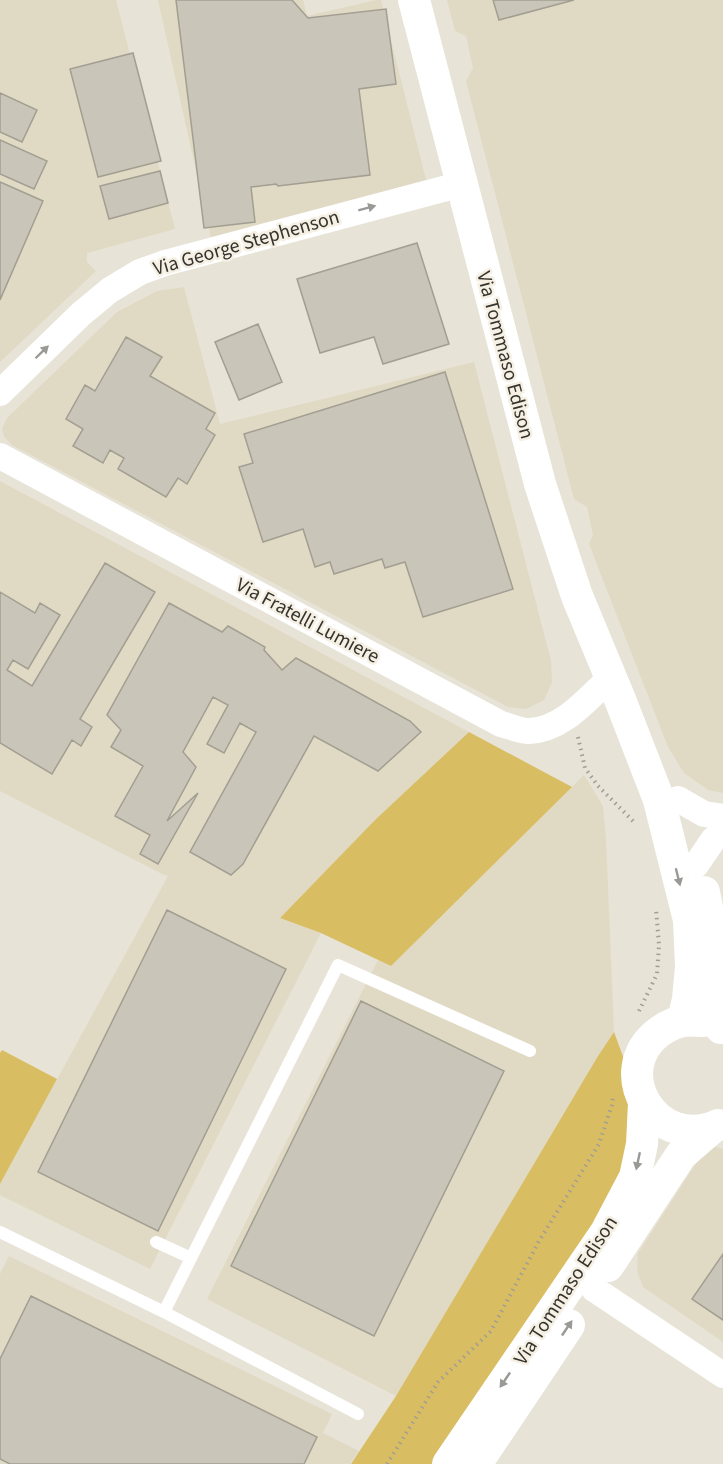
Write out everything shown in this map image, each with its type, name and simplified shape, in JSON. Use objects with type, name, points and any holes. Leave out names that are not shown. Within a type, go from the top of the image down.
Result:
[{"type":"street","name":"Via Tommaso Edison","points":[[414,0],[540,484],[578,596],[659,800],[689,920],[691,967],[683,1021],[667,1026],[653,1037],[642,1052],[638,1068],[638,1086],[644,1103],[642,1143],[635,1177],[606,1232],[448,1464]]},
{"type":"street","name":"Via George Stephenson","points":[[0,393],[81,314],[110,290],[140,272],[165,263],[462,184]]},
{"type":"street","name":"Via Fratelli Lumiere","points":[[0,456],[501,724],[528,731],[552,726],[574,711],[616,689]]},
{"type":"street","name":"Via Tommaso Edison","points":[[616,689],[654,750],[678,799],[705,896],[715,951],[722,1029]]},
{"type":"street","points":[[678,799],[704,814],[723,817]]},
{"type":"street","points":[[696,865],[714,840],[723,832]]},
{"type":"street","points":[[683,1021],[703,1021],[722,1029]]},
{"type":"street","points":[[644,1103],[653,1115],[680,1130],[695,1132],[717,1125]]},
{"type":"street","name":"Via Tommaso Edison","points":[[476,1464],[681,1155],[717,1125]]},
{"type":"street","points":[[594,1289],[723,1375]]},
{"type":"lane","points":[[164,1312],[338,965],[530,1051]]},
{"type":"lane","points":[[0,1232],[164,1312],[358,1414]]},
{"type":"lane","points":[[156,1242],[191,1258]]},
{"type":"shaded area","points":[[0,0],[116,0],[175,229],[87,253],[87,262],[96,271],[0,362]]},
{"type":"shaded area","points":[[158,0],[303,0],[307,16],[381,0],[426,180],[211,238]]},
{"type":"shaded area","points":[[447,0],[723,0],[723,793],[708,790],[684,773],[668,747],[589,544],[593,535],[587,507],[574,499],[466,81],[473,68],[466,36],[455,31]]},
{"type":"shaded area","points":[[184,287],[220,424],[474,362],[551,661],[552,682],[544,700],[526,709],[508,707],[12,445],[4,437],[2,429],[7,418],[117,312],[157,291]]},
{"type":"shaded area","points":[[0,481],[469,732],[375,820],[280,918],[321,933],[150,1269],[0,1195],[0,1184],[168,876],[0,791]]},
{"type":"shaded area","points":[[469,732],[572,787],[391,966],[321,933],[280,918],[375,820]]},
{"type":"shaded area","points":[[584,775],[603,806],[614,1032],[396,1396],[207,1299],[378,960],[391,966]]},
{"type":"shaded area","points":[[614,1032],[625,1062],[633,1136],[620,1180],[601,1222],[439,1464],[351,1464],[396,1396]]},
{"type":"shaded area","points":[[2,1050],[57,1079],[0,1184],[0,1053]]},
{"type":"shaded area","points":[[713,1146],[723,1149],[723,1342],[643,1287],[637,1271],[638,1253],[706,1148]]},
{"type":"shaded area","points":[[9,1256],[332,1414],[323,1433],[359,1451],[350,1464],[0,1464],[0,1274]]},
{"type":"building","points":[[176,0],[292,0],[308,18],[386,9],[396,84],[359,89],[370,175],[251,187],[255,222],[204,228]]},
{"type":"building","points":[[493,0],[574,0],[499,20]]},
{"type":"building","points":[[133,53],[161,161],[98,177],[70,69]]},
{"type":"building","points":[[0,93],[37,110],[22,142],[0,132]]},
{"type":"building","points":[[0,140],[47,161],[34,189],[0,174]]},
{"type":"building","points":[[160,171],[168,203],[109,219],[100,186]]},
{"type":"building","points":[[0,182],[43,201],[0,300]]},
{"type":"building","points":[[417,243],[449,344],[383,364],[374,337],[320,353],[297,279]]},
{"type":"building","points":[[258,324],[282,382],[239,400],[215,342]]},
{"type":"building","points":[[126,337],[162,357],[150,376],[215,413],[206,429],[215,435],[187,484],[178,478],[166,497],[118,469],[124,458],[110,450],[103,463],[73,446],[83,429],[66,419],[85,385],[95,391]]},
{"type":"building","points":[[445,372],[513,589],[423,617],[405,562],[385,568],[382,559],[334,574],[330,562],[315,567],[303,529],[263,542],[239,467],[253,463],[244,434]]},
{"type":"building","points":[[105,563],[155,592],[80,719],[92,727],[81,746],[72,740],[52,774],[0,743],[0,592],[35,613],[40,603],[60,615],[28,669],[13,660],[7,670],[32,686]]},
{"type":"building","points":[[169,603],[222,632],[228,626],[265,647],[264,650],[282,670],[296,658],[410,721],[421,732],[378,771],[314,736],[243,864],[231,875],[190,852],[256,732],[240,723],[224,753],[207,744],[228,705],[213,697],[183,752],[196,767],[167,821],[198,793],[158,864],[140,854],[150,835],[115,816],[143,766],[111,747],[121,730],[107,715]]},
{"type":"building","points":[[167,910],[286,969],[158,1231],[38,1172]]},
{"type":"building","points":[[361,1001],[504,1071],[374,1336],[231,1266]]},
{"type":"building","points":[[723,1254],[723,1320],[692,1299]]},
{"type":"building","points":[[31,1296],[317,1437],[304,1464],[10,1464],[0,1459],[0,1359]]}]
